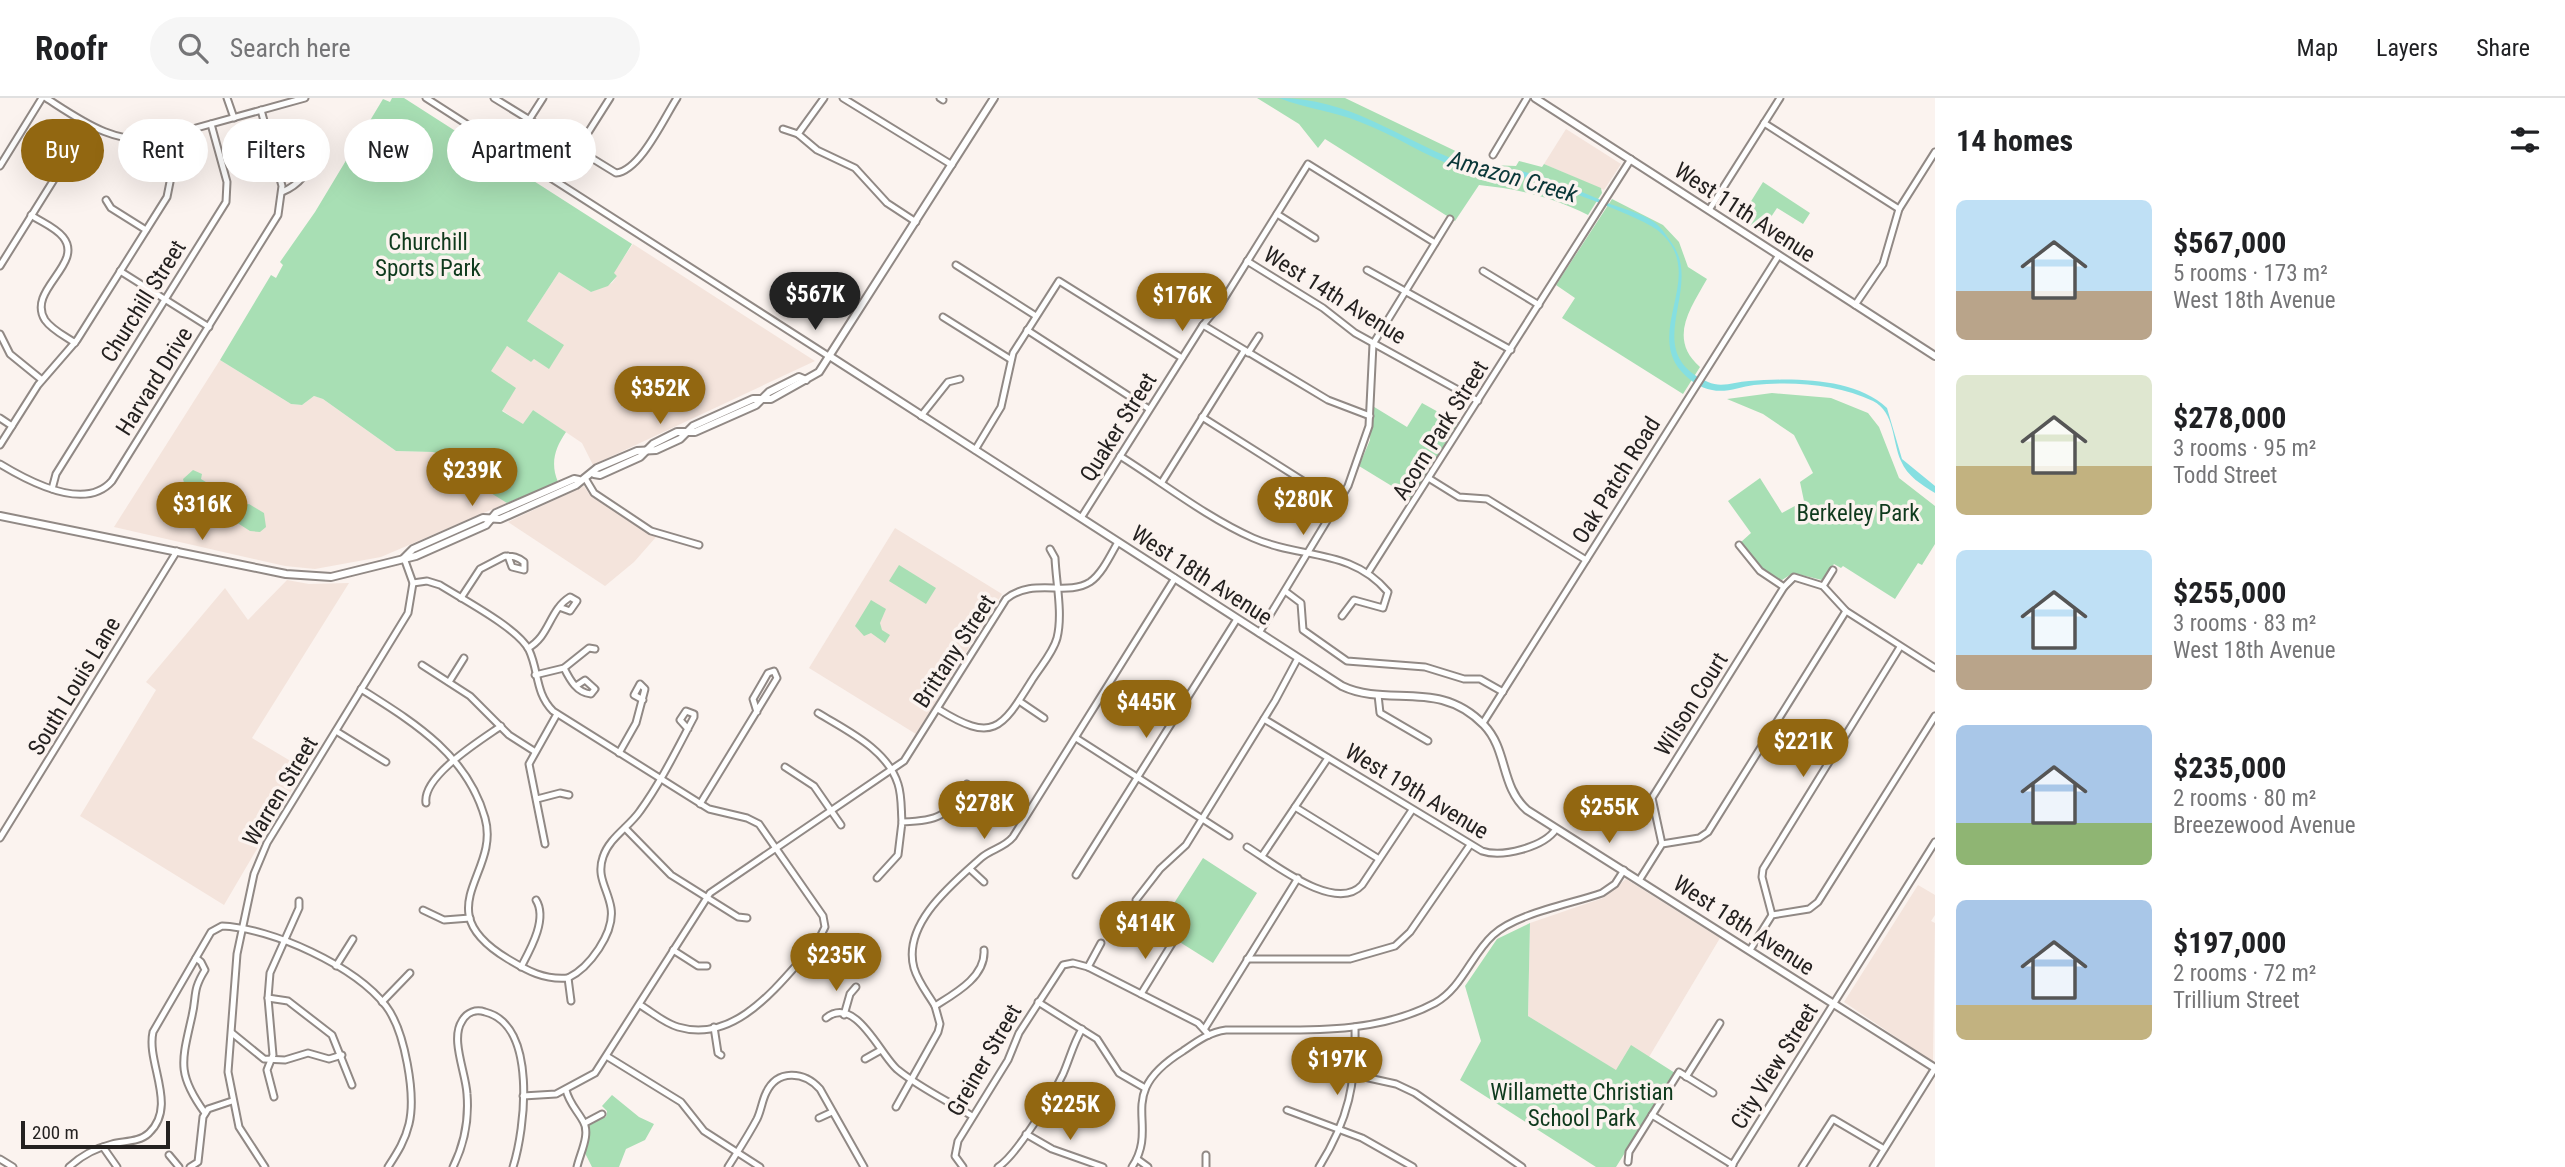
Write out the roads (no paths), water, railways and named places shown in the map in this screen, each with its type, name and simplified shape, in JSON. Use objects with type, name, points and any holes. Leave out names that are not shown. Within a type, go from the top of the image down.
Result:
[{"type":"main road","points":[[0,516],[308,578],[364,572],[404,558],[413,549],[483,518],[500,519],[576,485],[594,474],[597,468],[637,451],[646,452],[653,444],[677,432],[688,432],[693,426],[753,399],[762,399],[769,392],[799,377],[806,380],[819,372],[994,98]]},
{"type":"main road","name":"West 11th Avenue","points":[[1535,98],[1935,356]]},
{"type":"main road","name":"West 18th Avenue","points":[[831,357],[1349,690],[1378,695],[1411,694],[1439,699],[1460,708],[1483,723],[1496,743],[1513,796],[1527,810],[1935,1068]]},
{"type":"main road","points":[[491,519],[496,513],[537,494],[574,478],[582,479]]},
{"type":"main road","points":[[535,503],[537,494]]},
{"type":"street","points":[[0,166],[44,98],[78,119]]},
{"type":"street","points":[[227,98],[234,118]]},
{"type":"street","points":[[208,125],[305,98]]},
{"type":"street","name":"West 18th Avenue","points":[[426,98],[459,119]]},
{"type":"street","points":[[494,98],[527,119]]},
{"type":"street","points":[[530,119],[543,98]]},
{"type":"street","points":[[596,120],[610,98]]},
{"type":"street","points":[[596,162],[611,172],[625,171],[638,160],[677,98]]},
{"type":"street","points":[[799,134],[824,98]]},
{"type":"street","points":[[843,98],[952,165]]},
{"type":"street","points":[[1493,155],[1527,98]]},
{"type":"street","points":[[1709,210],[1780,98]]},
{"type":"street","points":[[261,110],[282,192],[299,182]]},
{"type":"street","points":[[1765,123],[1899,209]]},
{"type":"street","name":"Churchill Street","points":[[52,489],[55,474],[226,202],[227,182],[211,124]]},
{"type":"street","points":[[783,129],[799,134],[813,148],[855,168],[887,203],[916,222]]},
{"type":"street","points":[[1856,305],[1887,256],[1899,209],[1935,152]]},
{"type":"street","name":"Acorn Park Street","points":[[1369,571],[1632,159]]},
{"type":"street","name":"Quaker Street","points":[[1081,518],[1308,164],[1435,243]]},
{"type":"street","points":[[0,266],[52,182]]},
{"type":"street","points":[[0,445],[41,380],[75,343],[146,230],[169,190],[168,182]]},
{"type":"street","name":"West 18th Avenue","points":[[557,182],[831,357]]},
{"type":"street","name":"Harvard Drive","points":[[0,464],[31,483],[52,489],[89,494],[109,485],[276,219],[282,192]]},
{"type":"street","points":[[106,200],[111,208],[146,230]]},
{"type":"street","points":[[1277,214],[1314,238]]},
{"type":"street","points":[[31,215],[61,234],[67,245],[66,257],[44,294],[41,310],[50,325],[75,343]]},
{"type":"street","points":[[1259,633],[1339,503],[1364,447],[1370,416],[1373,344],[1450,219]]},
{"type":"street","name":"Oak Patch Road","points":[[1483,723],[1779,255]]},
{"type":"street","name":"West 14th Avenue","points":[[1247,261],[1323,308],[1373,344],[1417,365],[1478,401]]},
{"type":"street","points":[[956,265],[1036,316]]},
{"type":"street","points":[[1367,270],[1404,293],[1511,350]]},
{"type":"street","points":[[120,271],[209,327]]},
{"type":"street","points":[[1483,271],[1539,305]]},
{"type":"street","points":[[975,450],[1001,407],[1010,359],[1059,281],[1182,358]]},
{"type":"street","points":[[943,317],[1010,359]]},
{"type":"street","points":[[1203,325],[1328,400],[1370,416]]},
{"type":"street","points":[[1027,330],[1149,409]]},
{"type":"street","points":[[0,334],[10,354],[41,380]]},
{"type":"street","points":[[1162,482],[1202,417],[1259,336]]},
{"type":"street","points":[[922,416],[948,382],[960,379]]},
{"type":"street","points":[[1202,417],[1339,503]]},
{"type":"street","points":[[0,418],[12,426]]},
{"type":"street","points":[[1120,456],[1254,538],[1309,551],[1369,571],[1386,589],[1388,596],[1381,610],[1353,600],[1342,616]]},
{"type":"street","points":[[1430,478],[1459,497],[1487,499],[1586,560]]},
{"type":"street","points":[[582,479],[594,493],[651,531],[699,545]]},
{"type":"street","name":"Brittany Street","points":[[523,1096],[550,1095],[566,1090],[594,1073],[607,1057],[706,898],[907,759],[1004,602],[1026,588],[1091,582],[1118,542]]},
{"type":"street","points":[[1740,545],[1760,571],[1784,587],[1794,577],[1823,586],[1846,611],[1935,668]]},
{"type":"street","points":[[938,709],[968,726],[984,728],[1007,719],[1056,641],[1055,555],[1050,549]]},
{"type":"street","name":"South Louis Lane","points":[[0,838],[177,551]]},
{"type":"street","points":[[461,598],[480,569],[508,556]]},
{"type":"street","points":[[404,558],[413,583],[433,582],[515,635],[528,648],[543,699],[557,714],[700,804],[718,813],[753,820],[764,829],[822,916],[824,932],[746,1015],[731,1024],[714,1027],[676,1026],[640,1005]]},
{"type":"street","points":[[1823,586],[1833,570]]},
{"type":"street","points":[[896,1107],[939,1029],[935,1006],[915,970],[914,940],[928,912],[970,869],[1009,841],[1175,578]]},
{"type":"street","name":"Warren Street","points":[[265,1167],[239,1127],[228,1072],[242,929],[261,853],[408,613],[413,583]]},
{"type":"street","name":"Wilson Court","points":[[1662,844],[1652,806],[1654,796],[1784,587]]},
{"type":"street","points":[[1285,591],[1301,603],[1303,630],[1345,660],[1425,667],[1464,679],[1480,679],[1503,692]]},
{"type":"street","points":[[528,648],[545,635],[559,607]]},
{"type":"street","points":[[1640,879],[1662,844],[1699,838],[1708,832],[1846,611]]},
{"type":"street","points":[[1076,875],[1237,619]]},
{"type":"street","points":[[1750,950],[1772,915],[1762,877],[1764,866],[1900,647]]},
{"type":"street","points":[[535,675],[564,668],[589,648],[595,649]]},
{"type":"street","points":[[449,682],[464,658]]},
{"type":"street","points":[[1136,900],[1160,869],[1182,849],[1264,719],[1298,658]]},
{"type":"street","points":[[422,664],[482,705],[501,726],[534,751]]},
{"type":"street","points":[[564,668],[576,687]]},
{"type":"street","points":[[700,804],[757,712],[777,678],[774,671],[768,673],[752,699],[757,712]]},
{"type":"street","points":[[361,689],[420,726],[454,760],[480,806],[487,830],[484,855],[471,887],[470,918],[487,945],[521,967],[546,978],[568,978],[589,962],[611,922],[611,907],[601,880],[601,864],[608,845],[625,828],[660,779],[688,729]]},
{"type":"street","points":[[1378,695],[1380,713],[1428,741]]},
{"type":"street","points":[[619,752],[636,723],[643,700]]},
{"type":"street","points":[[1019,701],[1044,718]]},
{"type":"street","points":[[818,713],[875,751],[899,786],[902,822],[898,855],[877,878]]},
{"type":"street","points":[[545,845],[529,768],[534,751],[557,714]]},
{"type":"street","points":[[1772,915],[1810,909],[1818,902],[1935,716]]},
{"type":"street","name":"West 19th Avenue","points":[[1264,719],[1470,845],[1488,853],[1507,852],[1543,841],[1556,829]]},
{"type":"street","points":[[426,803],[426,796],[441,772],[501,726]]},
{"type":"street","points":[[336,731],[386,762]]},
{"type":"street","points":[[1076,738],[1229,836]]},
{"type":"street","points":[[1262,856],[1328,758]]},
{"type":"street","points":[[785,766],[814,786],[841,825]]},
{"type":"street","points":[[902,822],[941,817],[950,810],[967,784]]},
{"type":"street","points":[[537,799],[560,793],[569,795]]},
{"type":"street","points":[[1295,807],[1379,859]]},
{"type":"street","points":[[1247,847],[1323,891],[1352,892],[1362,885],[1412,810]]},
{"type":"street","points":[[625,828],[671,875],[738,918],[747,918]]},
{"type":"street","name":"City View Street","points":[[1732,1166],[1935,842]]},
{"type":"street","points":[[1247,959],[1350,959],[1395,946],[1410,932],[1470,845]]},
{"type":"street","points":[[970,869],[984,882]]},
{"type":"street","points":[[1132,1167],[1137,1159],[1145,1088],[1162,1065],[1209,1035],[1226,1030],[1355,1027],[1376,1024],[1436,1002],[1455,985],[1484,944],[1500,929],[1602,893],[1615,884],[1625,870]]},
{"type":"street","points":[[1205,1028],[1298,878]]},
{"type":"street","points":[[521,967],[537,931],[540,909],[536,900]]},
{"type":"street","points":[[274,1097],[267,1070],[272,1059],[268,998],[270,972],[300,906],[299,901]]},
{"type":"street","points":[[423,911],[444,920],[470,918]]},
{"type":"street","points":[[69,1167],[103,1147],[142,1137],[149,1133],[158,1119],[159,1079],[152,1051],[153,1032],[196,958],[216,928],[222,926],[284,941],[336,966],[382,1002],[400,1035],[411,1098],[407,1134],[388,1167]]},
{"type":"street","points":[[336,966],[353,939]]},
{"type":"street","points":[[1140,994],[1173,942]]},
{"type":"street","points":[[1101,943],[1088,967],[1205,1028],[1209,1035]]},
{"type":"street","points":[[673,950],[698,965],[707,967]]},
{"type":"street","points":[[935,1006],[969,983],[983,961],[984,950]]},
{"type":"street","points":[[190,1167],[198,1162],[205,1113],[186,1082],[183,1059],[185,1034],[192,1016],[194,989],[205,970],[196,958]]},
{"type":"street","name":"Greiner Street","points":[[963,1167],[953,1158],[956,1145],[1008,1060],[1016,1037],[1057,971],[1066,961],[1088,967]]},
{"type":"street","points":[[382,1002],[410,973]]},
{"type":"street","points":[[568,978],[572,1001]]},
{"type":"street","points":[[844,1015],[850,994],[856,987]]},
{"type":"street","points":[[268,998],[288,1001],[332,1035],[352,1085]]},
{"type":"street","points":[[1038,1002],[1101,1043],[1123,1076],[1145,1088]]},
{"type":"street","points":[[453,1167],[461,1146],[468,1111],[458,1037],[461,1023],[471,1012],[486,1012],[502,1021],[510,1030],[518,1049],[523,1096],[521,1136],[513,1167]]},
{"type":"street","points":[[826,1018],[832,1014],[844,1015],[866,1028],[896,1069],[972,1116]]},
{"type":"street","points":[[1686,1077],[1720,1023]]},
{"type":"street","points":[[714,1027],[718,1053],[721,1055]]},
{"type":"street","points":[[1319,1167],[1340,1129],[1355,1075],[1355,1027]]},
{"type":"street","points":[[998,1167],[1012,1156],[1026,1134],[1060,1078],[1070,1050],[1082,1029]]},
{"type":"street","points":[[232,1033],[244,1039],[257,1055],[272,1059],[285,1060],[308,1054],[329,1059],[342,1055]]},
{"type":"street","points":[[865,1059],[881,1050]]},
{"type":"street","points":[[607,1057],[681,1102],[704,1131],[760,1167]]},
{"type":"street","points":[[789,1065],[790,1074]]},
{"type":"street","points":[[1873,1167],[1935,1068]]},
{"type":"street","points":[[1628,1162],[1629,1152],[1679,1072],[1713,1093]]},
{"type":"street","points":[[728,1167],[759,1116],[769,1087],[779,1078],[790,1074],[803,1076],[814,1083],[864,1167]]},
{"type":"street","points":[[1355,1075],[1396,1084],[1415,1093],[1522,1167]]},
{"type":"street","points":[[566,1090],[572,1107],[585,1123],[586,1134],[577,1167]]},
{"type":"street","points":[[205,1113],[216,1104],[232,1101]]},
{"type":"street","points":[[1287,1110],[1382,1147],[1413,1167]]},
{"type":"street","points":[[819,1118],[832,1112]]},
{"type":"street","points":[[585,1123],[602,1114]]},
{"type":"street","points":[[1652,1115],[1732,1166]]},
{"type":"street","points":[[1802,1167],[1829,1122],[1839,1121],[1884,1149]]},
{"type":"street","points":[[1026,1134],[1052,1149],[1103,1167]]},
{"type":"street","points":[[103,1147],[117,1167]]},
{"type":"street","points":[[169,1155],[179,1167]]},
{"type":"street","points":[[1206,1155],[1206,1167]]},
{"type":"street","points":[[0,1159],[13,1167]]},
{"type":"street","points":[[1137,1159],[1148,1167]]},
{"type":"water","points":[[1279,98],[1328,104],[1372,120],[1458,161],[1512,169],[1543,177],[1649,219],[1665,234],[1680,260],[1682,279],[1674,336],[1677,354],[1687,369],[1718,385],[1749,381],[1802,380],[1840,385],[1873,398],[1887,408],[1902,459],[1935,486],[1935,493],[1915,480],[1907,471],[1898,453],[1889,420],[1880,406],[1873,401],[1830,387],[1799,384],[1754,385],[1717,391],[1699,385],[1684,374],[1672,354],[1669,337],[1678,281],[1678,263],[1671,245],[1656,229],[1611,207],[1546,184],[1518,176],[1464,170],[1360,122]]},
{"type":"water label","name":"Amazon Creek","points":[[1513,177]]},
{"type":"park label","name":"Churchill Sports Park","points":[[428,255]]},
{"type":"park label","name":"Berkeley Park","points":[[1858,513]]},
{"type":"park label","name":"Willamette Christian School Park","points":[[1582,1105]]}]
